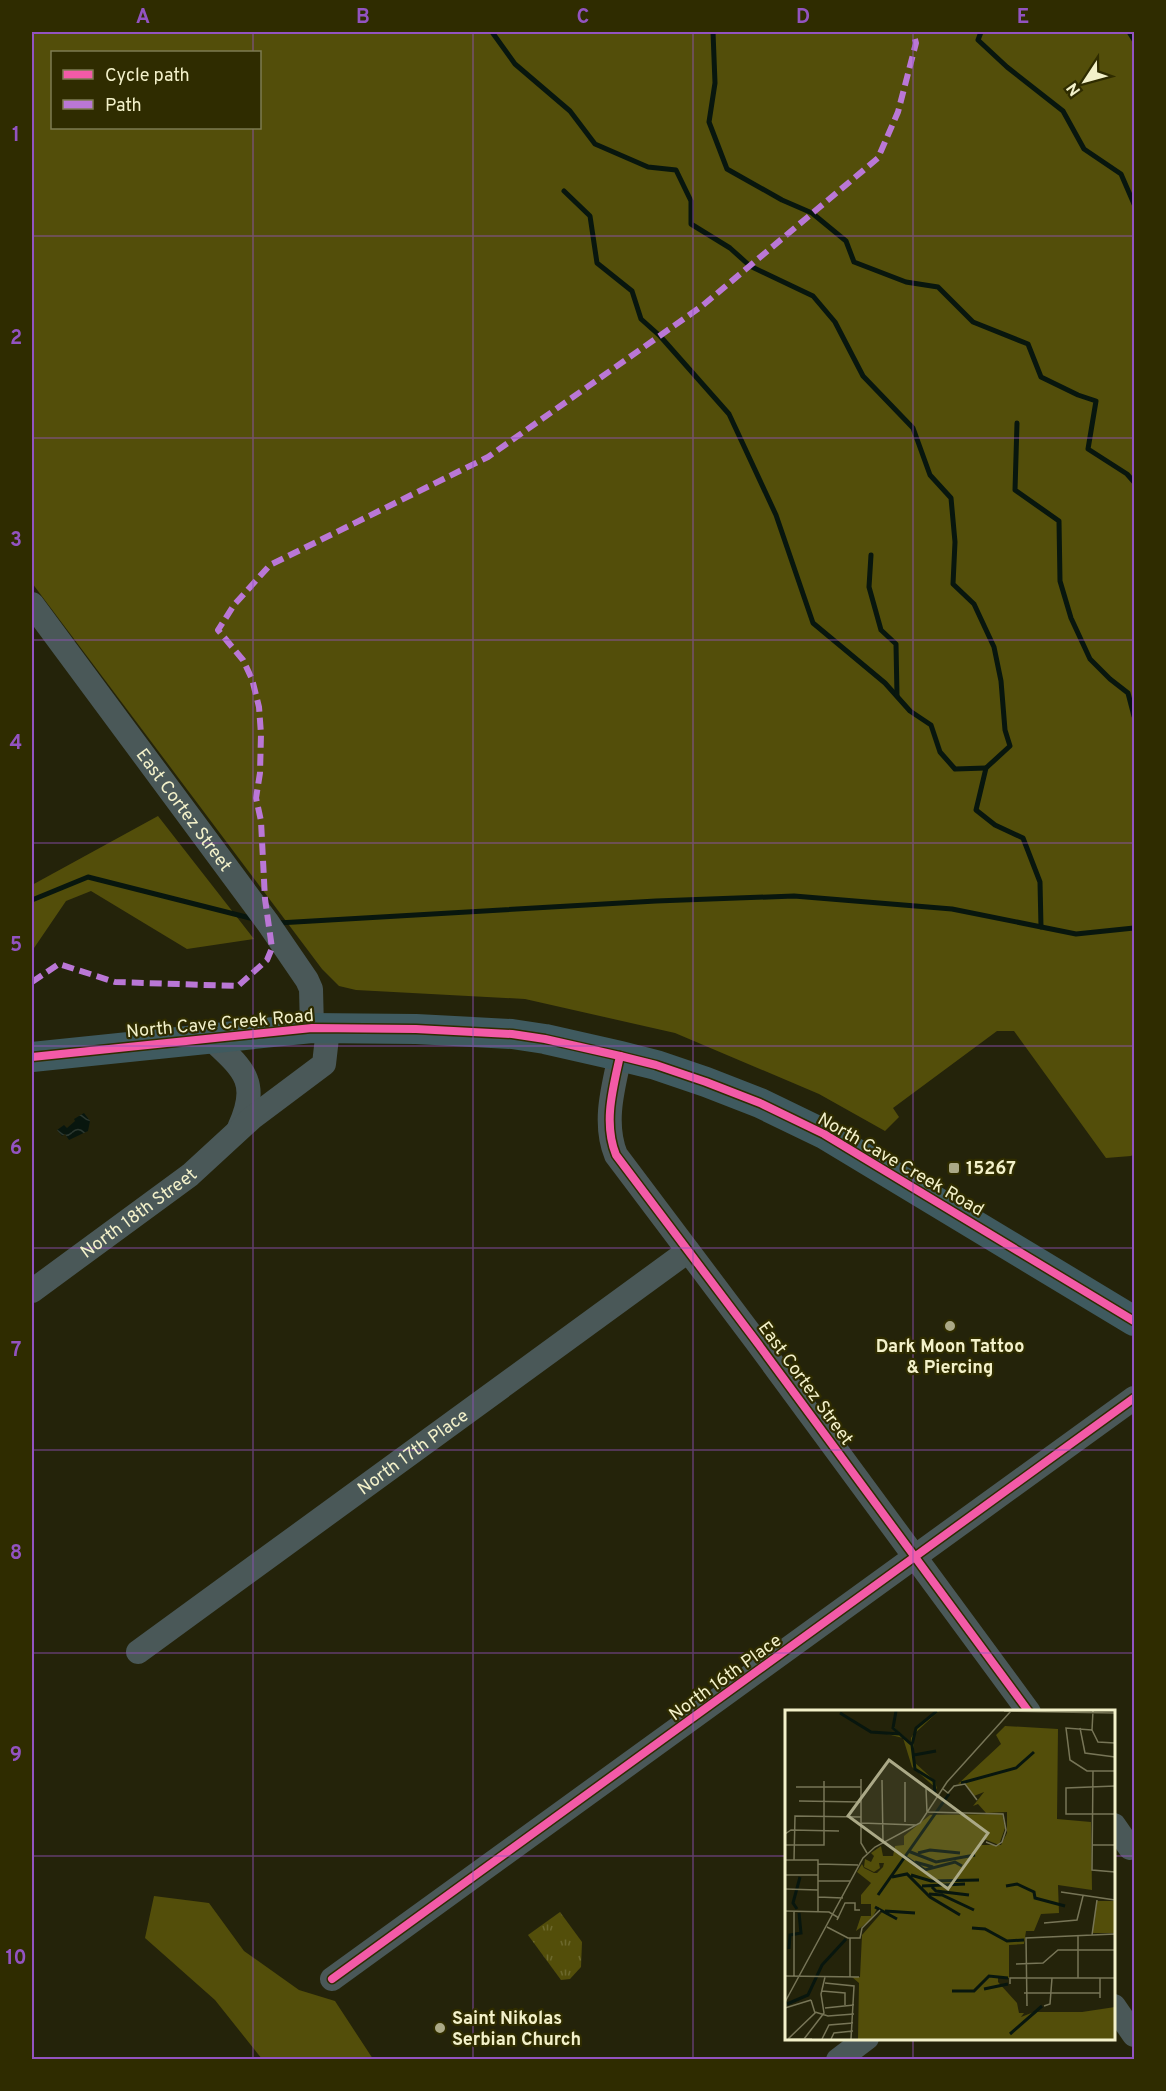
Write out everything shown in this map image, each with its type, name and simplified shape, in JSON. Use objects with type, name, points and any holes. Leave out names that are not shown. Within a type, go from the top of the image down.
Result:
[{"type":"main road","name":"North Cave Creek Road","points":[[32,1057],[209,1037],[320,1028],[416,1029],[512,1034],[620,1056],[656,1065],[706,1082],[760,1103],[824,1134],[1134,1321]]},
{"type":"street","name":"East Cortez Street","points":[[32,604],[268,923],[307,980],[320,1028]]},
{"type":"street","name":"North 18th Street","points":[[32,1291],[190,1175],[240,1128],[324,1064],[320,1028]]},
{"type":"street","name":"North 18th Street","points":[[209,1037],[233,1060],[250,1087],[248,1111],[240,1128]]},
{"type":"street","name":"East Cortez Street","points":[[620,1056],[612,1092],[609,1130],[616,1155],[1028,1710]]},
{"type":"street","name":"North 17th Place","points":[[138,1652],[688,1251]]},
{"type":"street","name":"North 16th Place","points":[[332,1979],[1134,1398]]},
{"type":"street","points":[[1115,1829],[1126,1851]]},
{"type":"street","points":[[1115,2009],[1134,2035]]},
{"type":"street","points":[[844,2058],[865,2040]]},
{"type":"green space","points":[[32,32],[1134,32],[1134,1154],[1106,1158],[1014,1031],[997,1031],[893,1108],[899,1117],[885,1131],[819,1094],[675,1033],[525,999],[356,990],[339,986],[322,969],[32,583]]},
{"type":"green space","points":[[158,816],[254,939],[187,949],[91,891],[66,901],[32,951],[32,885]]},
{"type":"green space","points":[[154,1896],[209,1903],[244,1951],[299,1990],[335,2001],[373,2059],[262,2059],[215,2000],[145,1938]]},
{"type":"green space","points":[[560,1912],[582,1942],[581,1967],[570,1979],[561,1980],[528,1935]]},
{"type":"water","points":[[84,1113],[90,1121],[88,1131],[69,1140],[65,1134],[62,1136],[57,1130],[64,1125],[67,1128],[75,1121],[74,1119]]},
{"type":"waterway","points":[[492,32],[515,64],[570,111],[595,144],[648,167],[676,170],[691,201],[691,224],[730,248],[750,266],[813,296],[835,322],[863,376],[913,428],[930,475],[951,498],[955,542],[953,584],[974,604],[994,647],[1001,681],[1005,730],[1010,746],[986,768],[976,810],[995,825],[1023,838],[1040,882],[1041,927]]},
{"type":"waterway","points":[[713,32],[715,83],[709,122],[727,169],[782,200],[812,213],[846,241],[854,262],[906,282],[938,287],[973,322],[1028,344],[1041,377],[1096,401],[1088,449],[1127,474],[1134,482]]},
{"type":"waterway","points":[[981,32],[978,40],[1007,67],[1063,111],[1084,149],[1121,174],[1134,204]]},
{"type":"waterway","points":[[1129,32],[1134,40]]},
{"type":"waterway","points":[[564,191],[590,216],[597,263],[632,291],[641,319],[660,336],[729,414],[776,515],[813,623],[885,683],[910,711],[931,725],[940,752],[955,769],[986,768]]},
{"type":"waterway","points":[[1017,423],[1015,490],[1059,521],[1060,581],[1071,618],[1090,659],[1128,693],[1134,716]]},
{"type":"waterway","points":[[871,555],[869,587],[881,630],[896,644],[897,696]]},
{"type":"waterway","points":[[32,900],[88,877],[254,919]]},
{"type":"waterway","points":[[278,923],[656,901],[794,896],[952,909],[1076,934],[1134,928]]},
{"type":"marked path","points":[[32,982],[59,964],[115,982],[238,986],[267,960],[272,948],[265,899],[261,821],[256,798],[260,773],[259,707],[252,679],[243,660],[218,630],[234,605],[270,565],[488,457],[702,306],[878,158],[898,112],[916,43],[913,32]]},
{"type":"cycle path","points":[[32,1057],[312,1028],[416,1029],[512,1034],[620,1056],[656,1065],[706,1082],[760,1103],[824,1134],[1134,1321]]},
{"type":"cycle path","points":[[620,1056],[610,1106],[610,1131],[616,1155],[1028,1710]]},
{"type":"cycle path","points":[[332,1979],[1134,1398]]},
{"type":"place","name":"15267","points":[[954,1168]]},
{"type":"place","name":"Dark Moon Tattoo & Piercing","points":[[950,1326]]},
{"type":"place","name":"Saint Nikolas Serbian Church","points":[[440,2028]]}]
